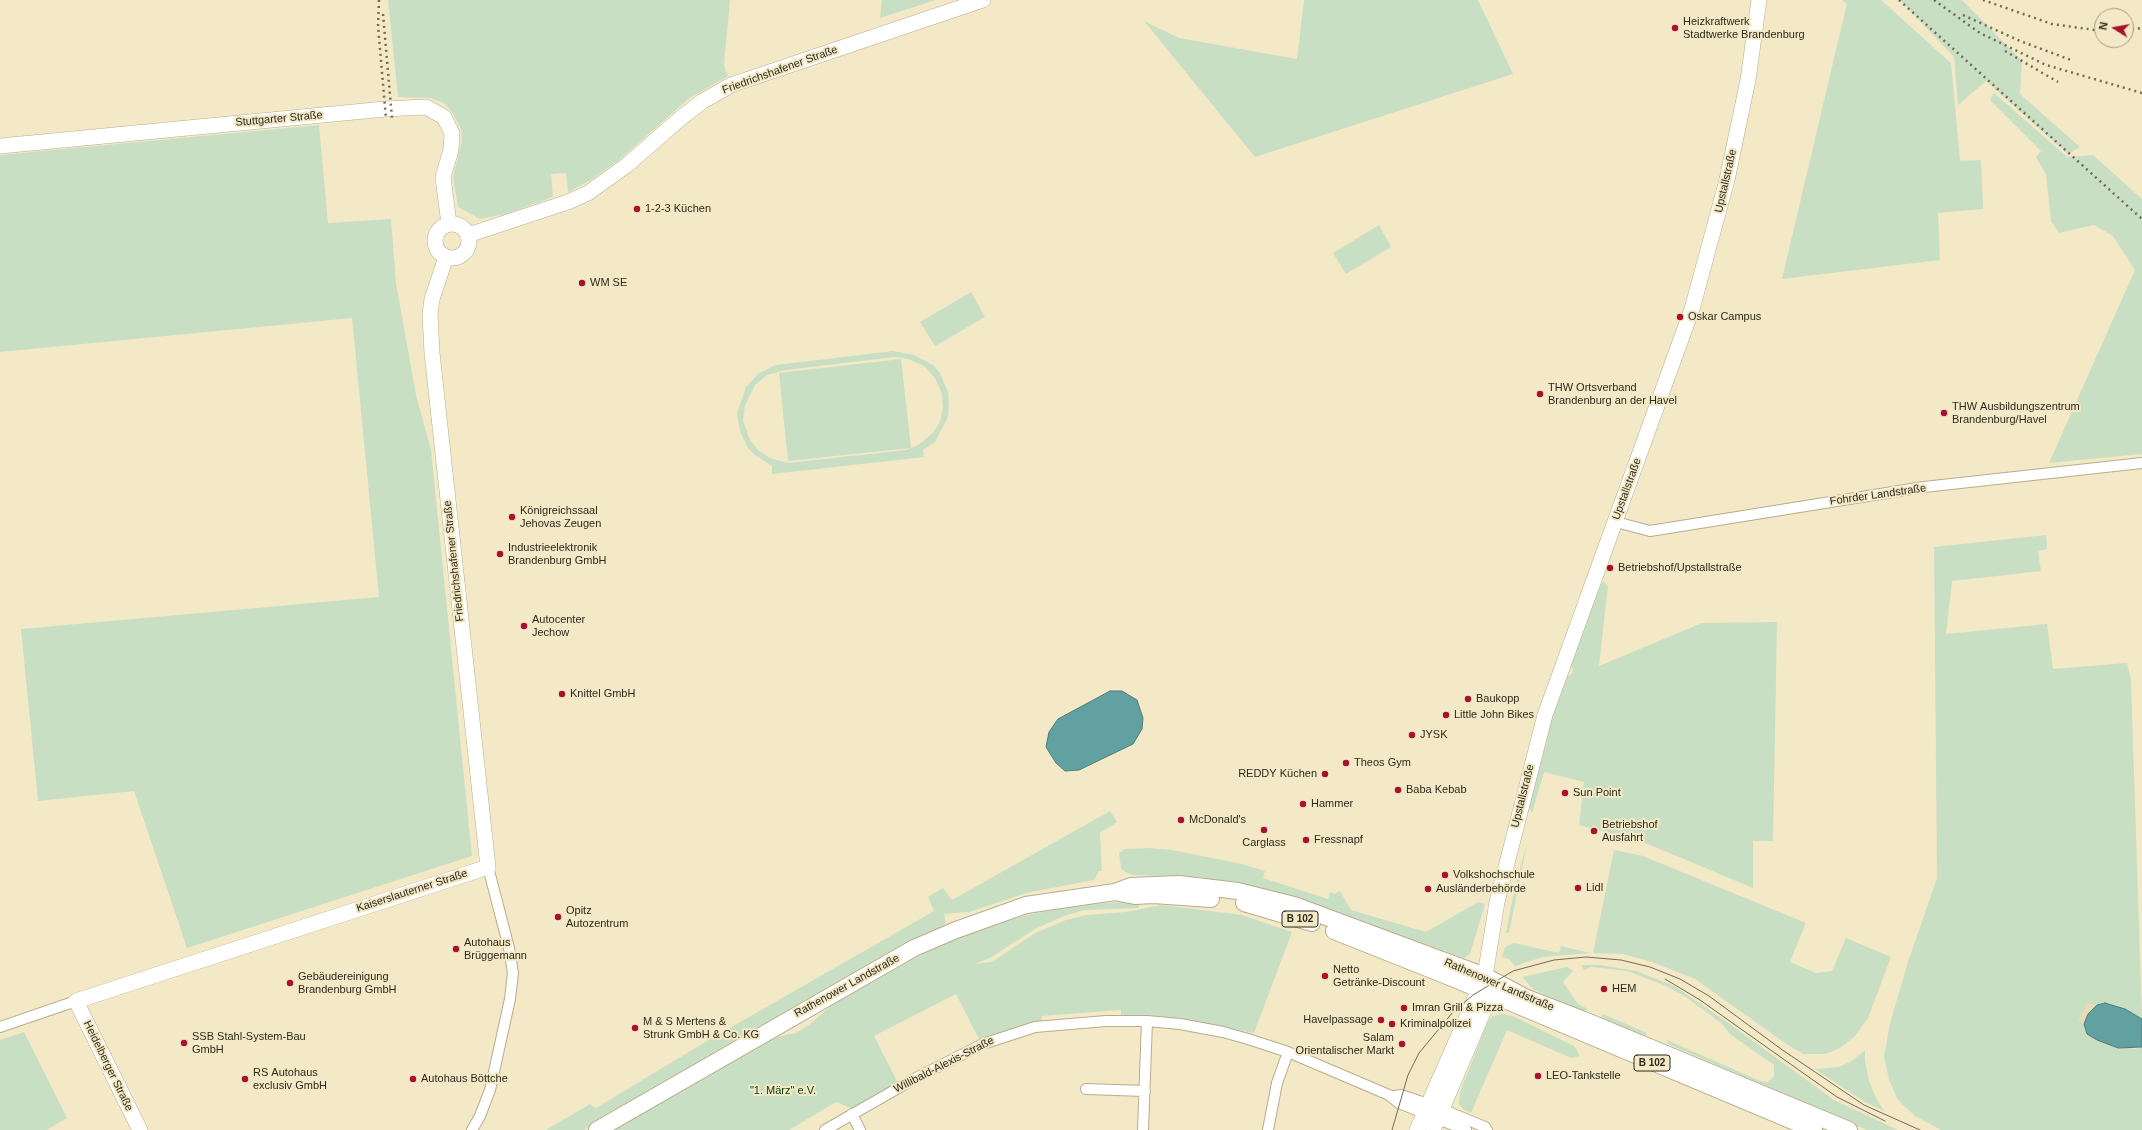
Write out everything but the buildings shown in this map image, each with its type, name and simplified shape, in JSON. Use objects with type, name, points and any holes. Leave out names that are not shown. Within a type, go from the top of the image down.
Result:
[{"type":"main road","name":"Rathenower Landstraße","points":[[597,1130],[914,948],[956,930],[1026,905],[1115,892],[1131,886],[1150,884],[1179,884],[1238,891],[1294,905],[1814,1130]]},
{"type":"main road","name":"Rathenower Landstraße","points":[[1484,987],[1527,998],[1584,1020],[1849,1130]]},
{"type":"street","name":"Friedrichshafener Straße","points":[[468,235],[568,202],[588,193],[627,165],[687,113],[703,101],[731,85],[983,0]]},
{"type":"street","name":"Upstallstraße","points":[[1417,1130],[1433,1115],[1484,987],[1497,902],[1545,716],[1692,308],[1727,180],[1748,80],[1759,0]]},
{"type":"street","name":"Stuttgarter Straße","points":[[0,146],[385,109],[426,107],[444,117],[452,134],[452,150],[443,177],[449,224]]},
{"type":"street","points":[[449,224],[461,226],[468,235],[469,245],[464,253],[456,257],[446,257],[438,250],[435,239],[440,229],[449,224]]},
{"type":"street","name":"Friedrichshafener Straße","points":[[446,257],[432,299],[430,314],[432,353],[488,867]]},
{"type":"street","name":"Fohrder Landstraße","points":[[1616,522],[1650,531],[1924,487],[2142,464]]},
{"type":"street","points":[[472,1130],[480,1116],[490,1090],[508,1012],[513,973],[509,948],[488,867]]},
{"type":"street","name":"Kaiserslauterner Straße","points":[[76,1001],[290,930],[488,867]]},
{"type":"street","points":[[0,1027],[76,1001]]},
{"type":"street","name":"Heidelberger Straße","points":[[76,1001],[140,1130]]},
{"type":"street","name":"Willibald-Alexis-Straße","points":[[826,1130],[952,1059],[983,1044],[1035,1027],[1106,1021],[1147,1021],[1223,1032],[1288,1052],[1394,1096],[1401,1096],[1433,1115]]},
{"type":"street","points":[[1143,1130],[1147,1021]]},
{"type":"street","points":[[1268,1130],[1277,1083],[1288,1052]]},
{"type":"street","points":[[1086,1089],[1145,1091]]},
{"type":"street","points":[[852,1114],[860,1130]]},
{"type":"street","points":[[1433,1115],[1466,1130]]},
{"type":"street","points":[[1433,1115],[1485,1127],[1487,1130]]},
{"type":"green space","points":[[388,0],[730,0],[724,65],[728,76],[688,99],[619,160],[589,181],[568,192],[566,173],[551,174],[553,197],[506,214],[480,219],[458,207],[453,177],[462,140],[461,129],[453,113],[444,103],[431,98],[398,97]]},
{"type":"green space","points":[[882,0],[936,0],[880,18]]},
{"type":"green space","points":[[1304,0],[1478,0],[1513,74],[1255,157],[1144,21],[1179,38],[1297,59]]},
{"type":"green space","points":[[1841,0],[1881,0],[1951,63],[1960,161],[1981,160],[1983,209],[1938,213],[1940,260],[1782,279],[1847,3]]},
{"type":"green space","points":[[1900,0],[1962,0],[2022,61],[2020,94],[2080,147],[2068,154],[1986,81],[1958,105],[1954,57]]},
{"type":"green space","points":[[1994,93],[2067,157],[2093,155],[2142,199],[2142,454],[2049,463],[2135,270],[2113,236],[2094,225],[2059,233],[2051,221],[2046,174],[2036,157],[2041,151],[1990,100]]},
{"type":"green space","points":[[319,125],[328,223],[391,219],[396,283],[416,395],[431,450],[472,856],[187,948],[134,791],[38,801],[21,629],[379,597],[352,318],[0,352],[0,155]]},
{"type":"green space","points":[[1379,225],[1391,247],[1346,274],[1333,253]]},
{"type":"green space","points":[[971,292],[985,317],[935,346],[920,322]]},
{"type":"green space","points":[[893,351],[914,355],[933,365],[940,373],[948,392],[948,417],[935,442],[923,450],[924,457],[772,474],[772,466],[755,455],[748,448],[740,431],[737,413],[746,387],[759,373],[776,365]],"holes":[[[894,357],[908,359],[924,366],[935,378],[942,394],[943,408],[940,422],[933,433],[918,445],[906,450],[788,463],[770,458],[758,450],[750,440],[743,420],[745,405],[755,385],[767,375],[786,370]]]},
{"type":"green space","points":[[901,359],[911,448],[788,461],[779,373]]},
{"type":"green space","points":[[2046,535],[2047,549],[2038,551],[2041,571],[1952,581],[1946,634],[2047,624],[2053,669],[2127,663],[2131,680],[2142,1019],[2105,1003],[2097,1005],[2087,1004],[2079,1021],[2084,1024],[2087,1034],[2135,1049],[2142,1047],[2142,1130],[1941,1130],[1915,1116],[1898,1100],[1889,1080],[1884,1057],[1890,1023],[1908,962],[1937,878],[1934,547]]},
{"type":"green space","points":[[1603,581],[1608,586],[1599,666],[1702,623],[1777,622],[1773,841],[1753,841],[1753,888],[1643,842],[1579,825],[1584,782],[1544,772],[1532,813],[1528,806],[1563,676],[1571,675],[1573,668],[1567,666],[1585,620]]},
{"type":"green space","points":[[1110,811],[1117,822],[1100,833],[1102,871],[1099,871],[1094,880],[1026,893],[969,912],[944,914],[946,923],[939,930],[806,1001],[584,1130],[546,1130],[590,1104],[596,1108],[707,1041],[934,911],[928,897],[943,888],[952,900]]},
{"type":"green space","points":[[1527,843],[1509,933],[1506,932],[1515,887]]},
{"type":"green space","points":[[1149,848],[1172,850],[1242,864],[1265,871],[1263,878],[1328,899],[1330,892],[1335,894],[1340,891],[1351,910],[1426,932],[1478,902],[1485,904],[1470,954],[1464,958],[1286,894],[1199,877],[1133,875],[1125,872],[1121,868],[1119,853],[1125,849]]},
{"type":"green space","points":[[1614,850],[1643,856],[1806,923],[1790,962],[1816,973],[1832,971],[1846,938],[1891,957],[1868,1018],[1854,1037],[1840,1048],[1825,1054],[1803,1054],[1785,1043],[1695,979],[1652,962],[1623,954],[1593,953]]},
{"type":"green space","name":"\"1. März\" e.V.","points":[[1139,901],[1139,908],[1085,910],[1064,916],[1035,929],[990,958],[974,964],[992,962],[1035,933],[1066,920],[1086,915],[1126,912],[1162,905],[1242,915],[1292,932],[1254,1033],[1186,1020],[1138,1015],[1121,1016],[1121,1010],[1042,1016],[1042,1022],[1007,1030],[980,1041],[956,994],[874,1036],[898,1083],[853,1109],[836,1102],[789,1130],[613,1130],[776,1037],[796,1033],[810,1024],[841,997],[920,953],[964,934],[1031,914],[1093,904]]},
{"type":"green space","points":[[1514,943],[1559,953],[1561,946],[1590,953],[1543,957],[1515,966],[1509,959],[1502,957],[1505,947]]},
{"type":"green space","points":[[1581,965],[1601,965],[1636,971],[1674,986],[1727,1022],[1834,1100],[1898,1130],[1867,1130],[1668,1044],[1667,1040],[1760,1081],[1768,1082],[1774,1076],[1774,1065],[1730,1034],[1721,1023],[1686,997],[1664,985],[1627,971],[1592,967],[1584,970]]},
{"type":"green space","points":[[1567,967],[1573,971],[1563,982],[1578,1004],[1588,1009],[1583,1011],[1534,990],[1522,977]]},
{"type":"green space","points":[[1502,1014],[1513,1016],[1574,1046],[1580,1056],[1571,1058],[1507,1030],[1471,1113],[1463,1109],[1459,1104],[1460,1092],[1488,1021],[1493,1016]]},
{"type":"green space","points":[[1603,1014],[1647,1033],[1646,1037],[1600,1018]]},
{"type":"green space","points":[[24,1032],[67,1118],[47,1130],[0,1130],[0,1040]]},
{"type":"green space","points":[[1865,1050],[1865,1060],[1869,1081],[1875,1096],[1884,1111],[1865,1102],[1815,1069],[1839,1067],[1850,1062]]},
{"type":"sand","points":[[2087,1004],[2097,1005],[2088,1014],[2084,1024],[2079,1021],[2081,1013]]},
{"type":"water","points":[[1110,691],[1122,691],[1137,700],[1143,718],[1142,729],[1133,744],[1079,770],[1065,771],[1056,763],[1046,747],[1049,732],[1058,719]]},
{"type":"water","points":[[2105,1003],[2125,1009],[2142,1019],[2142,1047],[2118,1048],[2097,1040],[2087,1034],[2084,1024],[2088,1014],[2097,1005]]},
{"type":"tram line","points":[[1392,1130],[1408,1075],[1419,1053],[1453,1012],[1473,995],[1513,971],[1554,960],[1586,957],[1621,960],[1650,967],[1680,979],[1709,996],[1781,1049],[1864,1105],[1920,1130]]},
{"type":"tram line","points":[[1665,979],[1700,1000],[1837,1097],[1885,1121]]},
{"type":"railway","points":[[379,0],[378,26],[386,119]]},
{"type":"railway","points":[[1899,0],[2142,219]]},
{"type":"railway","points":[[1934,0],[1980,33],[2046,65],[2142,93]]},
{"type":"railway","points":[[1983,0],[2052,24],[2094,30]]},
{"type":"railway","points":[[383,14],[392,118]]},
{"type":"railway","points":[[1963,15],[2020,41],[2071,60]]},
{"type":"railway","points":[[2134,29],[2142,28]]},
{"type":"railway","points":[[2005,51],[2058,82]]},
{"type":"place","name":"Heizkraftwerk Stadtwerke Brandenburg","points":[[1675,28]]},
{"type":"place","name":"1-2-3 Küchen","points":[[637,209]]},
{"type":"place","name":"WM SE","points":[[582,283]]},
{"type":"place","name":"Oskar Campus","points":[[1680,317]]},
{"type":"place","name":"THW Ortsverband Brandenburg an der Havel","points":[[1540,394]]},
{"type":"place","name":"THW Ausbildungszentrum Brandenburg/Havel","points":[[1944,413]]},
{"type":"place","name":"Königreichssaal Jehovas Zeugen","points":[[512,517]]},
{"type":"place","name":"Industrieelektronik Brandenburg GmbH","points":[[500,554]]},
{"type":"place","name":"Betriebshof/Upstallstraße","points":[[1610,568]]},
{"type":"place","name":"Autocenter Jechow","points":[[524,626]]},
{"type":"place","name":"Knittel GmbH","points":[[562,694]]},
{"type":"place","name":"Baukopp","points":[[1468,699]]},
{"type":"place","name":"Little John Bikes","points":[[1446,715]]},
{"type":"place","name":"JYSK","points":[[1412,735]]},
{"type":"place","name":"Theos Gym","points":[[1346,763]]},
{"type":"place","name":"REDDY Küchen","points":[[1325,774]]},
{"type":"place","name":"Baba Kebab","points":[[1398,790]]},
{"type":"place","name":"Sun Point","points":[[1565,793]]},
{"type":"place","name":"Hammer","points":[[1303,804]]},
{"type":"place","name":"McDonald's","points":[[1181,820]]},
{"type":"place","name":"Carglass","points":[[1264,830]]},
{"type":"place","name":"Betriebshof Ausfahrt","points":[[1594,831]]},
{"type":"place","name":"Fressnapf","points":[[1306,840]]},
{"type":"place","name":"Volkshochschule","points":[[1445,875]]},
{"type":"place","name":"Lidl","points":[[1578,888]]},
{"type":"place","name":"Ausländerbehörde","points":[[1428,889]]},
{"type":"place","name":"Opitz Autozentrum","points":[[558,917]]},
{"type":"place","name":"Autohaus Brüggemann","points":[[456,949]]},
{"type":"place","name":"Netto Getränke-Discount","points":[[1325,976]]},
{"type":"place","name":"Gebäudereinigung Brandenburg GmbH","points":[[290,983]]},
{"type":"place","name":"HEM","points":[[1604,989]]},
{"type":"place","name":"Imran Grill & Pizza","points":[[1404,1008]]},
{"type":"place","name":"Havelpassage","points":[[1381,1020]]},
{"type":"place","name":"Kriminalpolizei","points":[[1392,1024]]},
{"type":"place","name":"M & S Mertens & Strunk GmbH & Co. KG","points":[[635,1028]]},
{"type":"place","name":"SSB Stahl-System-Bau GmbH","points":[[184,1043]]},
{"type":"place","name":"Salam Orientalischer Markt","points":[[1402,1044]]},
{"type":"place","name":"LEO-Tankstelle","points":[[1538,1076]]},
{"type":"place","name":"RS Autohaus exclusiv GmbH","points":[[245,1079]]},
{"type":"place","name":"Autohaus Böttche","points":[[413,1079]]}]
